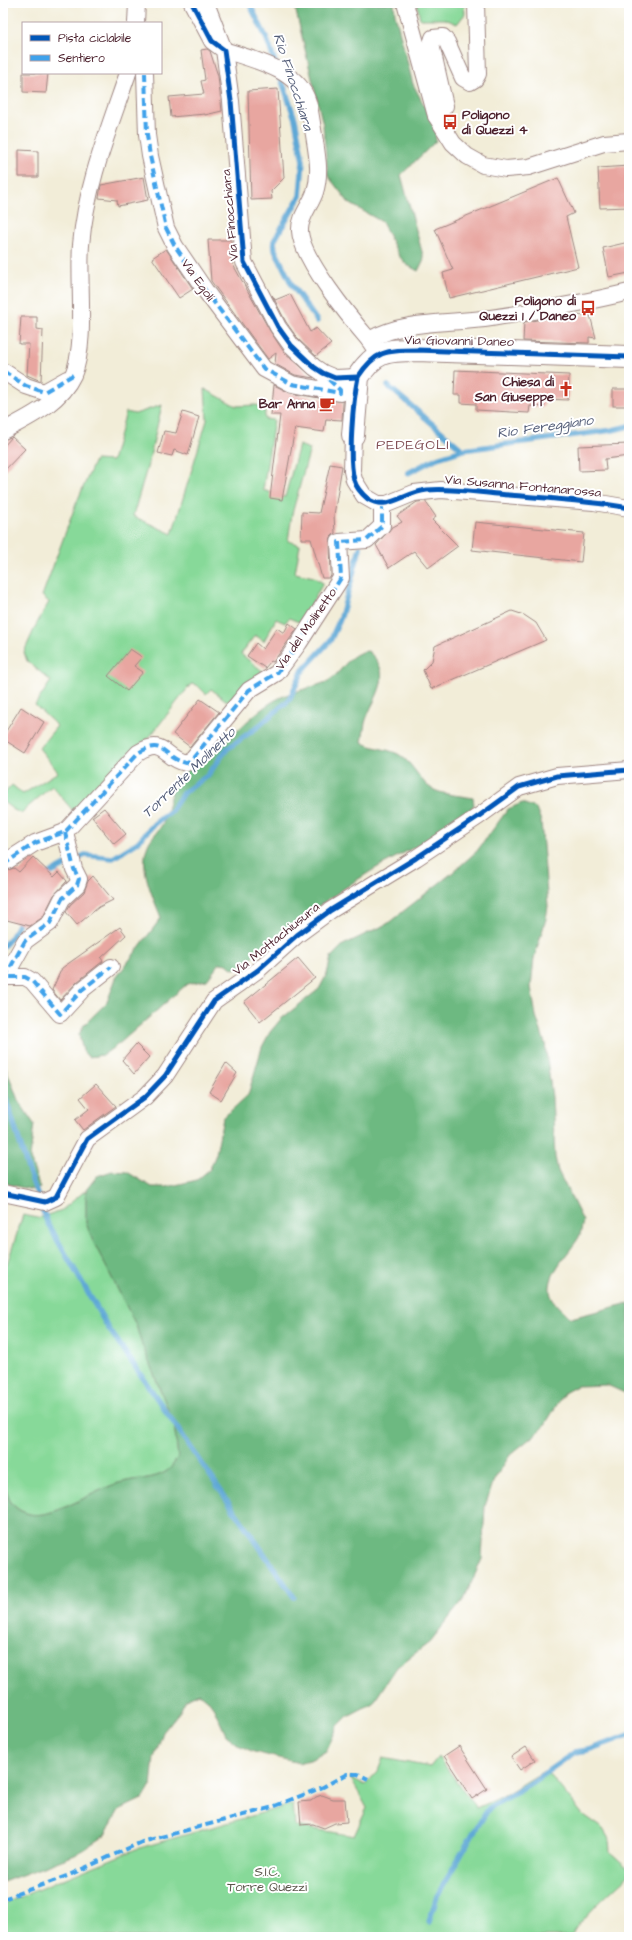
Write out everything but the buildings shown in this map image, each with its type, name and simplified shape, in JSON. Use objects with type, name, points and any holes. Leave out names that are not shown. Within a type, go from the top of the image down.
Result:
[{"type":"street","points":[[136,22],[137,3]]},
{"type":"street","points":[[192,3],[212,41],[230,52],[287,74],[296,81],[308,102],[319,167],[315,192],[301,224],[300,231],[304,248],[309,259],[352,320],[374,347]]},
{"type":"street","name":"Via Finocchiara","points":[[206,3],[215,26],[230,52],[244,262],[278,327],[291,345],[314,367],[323,373],[335,378],[358,377]]},
{"type":"street","points":[[405,3],[436,116],[454,143],[467,156],[483,165],[506,169],[529,167],[604,143],[629,141]]},
{"type":"street","points":[[436,116],[445,106],[431,44],[433,38],[442,37],[446,42],[463,78],[470,82],[475,79],[478,74],[476,3]]},
{"type":"street","points":[[3,431],[51,402],[65,388],[73,375],[79,355],[81,246],[86,203],[100,154],[128,74]]},
{"type":"street","name":"Via Egoli","points":[[145,74],[147,136],[150,156],[166,228],[175,246],[207,293],[264,369],[292,384],[340,393],[340,390],[323,373]]},
{"type":"street","points":[[382,505],[369,500],[357,486],[352,471],[352,435],[358,377],[364,369],[383,332],[435,322],[490,318],[629,292]]},
{"type":"street","name":"Via Giovanni Daneo","points":[[374,347],[401,350],[629,357]]},
{"type":"street","points":[[3,371],[26,386],[44,392],[73,375]]},
{"type":"street","name":"Via Susanna Fontanarossa","points":[[382,505],[414,493],[441,490],[594,502],[629,508]]},
{"type":"street","name":"Via del Molinetto","points":[[8,861],[35,843],[65,832],[138,753],[148,747],[154,746],[160,748],[177,761],[186,763],[193,758],[249,690],[277,673],[341,578],[339,542],[367,540],[382,526],[382,505]]},
{"type":"street","name":"Via Mottachiusura","points":[[3,1193],[45,1202],[56,1197],[88,1139],[145,1097],[165,1076],[214,1001],[258,970],[297,935],[331,910],[416,858],[519,787],[557,776],[629,770]]},
{"type":"street","points":[[65,832],[74,869],[79,879],[77,885],[62,899],[50,923],[25,941],[5,977],[25,977],[32,981],[60,1014],[84,989],[111,967]]},
{"type":"green space","points":[[294,3],[394,3],[395,14],[413,84],[435,126],[436,141],[401,175],[424,259],[418,271],[407,265],[399,256],[382,222],[349,203],[328,176],[323,125]]},
{"type":"green space","points":[[417,3],[464,3],[465,14],[457,24],[445,19],[420,19]]},
{"type":"green space","points":[[205,389],[236,406],[256,405],[265,408],[265,419],[274,420],[263,490],[285,497],[299,445],[310,449],[292,514],[288,541],[300,545],[295,573],[314,577],[323,583],[301,623],[289,618],[285,623],[276,619],[264,641],[255,635],[241,654],[265,673],[228,702],[211,689],[206,694],[197,685],[191,684],[148,739],[133,749],[74,812],[52,786],[21,813],[14,810],[3,802],[3,795],[12,785],[23,794],[58,772],[39,748],[57,726],[35,705],[51,681],[27,661],[24,652],[36,625],[49,602],[42,596],[76,504],[95,460],[112,461],[126,412],[135,414],[162,405],[149,461],[133,516],[172,534],[207,420]]},
{"type":"green space","points":[[368,651],[376,660],[381,669],[382,678],[377,696],[365,723],[362,742],[398,754],[407,761],[424,782],[432,789],[443,793],[473,798],[474,805],[455,823],[379,866],[319,906],[240,967],[233,969],[227,964],[220,963],[207,980],[187,984],[120,1043],[103,1055],[88,1057],[83,1051],[79,1035],[83,1026],[107,1002],[116,978],[161,918],[148,882],[145,854],[149,842],[163,823],[171,792],[177,780],[190,767],[218,750],[256,713],[283,696],[326,682],[337,674],[355,655]]},
{"type":"green space","points":[[522,803],[536,808],[541,821],[548,906],[546,919],[534,958],[531,987],[536,1016],[545,1043],[552,1097],[555,1157],[558,1171],[583,1221],[579,1237],[554,1274],[550,1290],[552,1298],[556,1304],[571,1318],[629,1303],[629,1395],[607,1385],[577,1386],[564,1393],[543,1428],[510,1455],[494,1480],[485,1506],[482,1559],[464,1599],[430,1642],[397,1667],[373,1703],[348,1716],[338,1726],[326,1751],[313,1759],[299,1763],[254,1752],[240,1746],[226,1735],[212,1704],[199,1693],[186,1699],[180,1711],[163,1732],[154,1758],[151,1786],[144,1798],[119,1810],[105,1835],[75,1855],[3,1882],[3,1477],[9,1499],[15,1507],[26,1513],[36,1515],[61,1509],[112,1485],[162,1474],[170,1468],[178,1457],[174,1424],[141,1342],[136,1325],[92,1239],[86,1223],[86,1190],[97,1176],[112,1171],[127,1172],[152,1187],[167,1187],[197,1180],[210,1169],[216,1154],[223,1118],[248,1095],[262,1047],[270,1032],[281,1019],[319,989],[327,974],[331,957],[343,945],[387,924],[452,873],[477,851],[508,809]]},
{"type":"green space","points":[[3,1060],[18,1100],[34,1124],[30,1158],[40,1188],[33,1190],[3,1183]]},
{"type":"green space","points":[[86,1190],[86,1223],[92,1239],[136,1325],[141,1342],[174,1424],[178,1457],[170,1468],[162,1474],[112,1485],[60,1509],[36,1515],[26,1513],[15,1507],[7,1494],[3,1477],[3,1264],[7,1264],[23,1215],[38,1218],[62,1210]]},
{"type":"green space","name":"S.I.C. Torre Quezzi","points":[[438,1757],[477,1808],[501,1797],[544,1771],[551,1776],[583,1815],[603,1829],[609,1839],[610,1852],[629,1869],[629,1875],[588,1915],[574,1931],[572,1937],[3,1937],[3,1904],[136,1849],[293,1804],[295,1826],[354,1836],[367,1808],[350,1777],[365,1785],[378,1771],[383,1758],[430,1767]]},
{"type":"waterway","name":"Rio Finocchiara","points":[[249,3],[266,37],[276,65]]},
{"type":"waterway","name":"Rio Finocchiara","points":[[280,75],[295,119],[303,161],[300,196],[274,241],[275,250],[292,285],[317,321]]},
{"type":"waterway","name":"Rio Finocchiara","points":[[388,386],[463,450]]},
{"type":"waterway","name":"Rio Fereggiano","points":[[408,473],[437,458],[463,450],[613,430],[629,426]]},
{"type":"waterway","name":"Torrente Molinetto","points":[[45,879],[49,874],[85,855],[113,858],[138,842],[154,824],[171,811],[183,793],[207,776],[227,749],[260,725],[289,700],[303,670],[330,641],[341,617],[360,548]]},
{"type":"waterway","name":"Torrente Molinetto","points":[[3,946],[12,937],[22,916]]},
{"type":"waterway","points":[[3,1089],[27,1166],[47,1222],[109,1329],[294,1597]]},
{"type":"waterway","points":[[429,1922],[437,1896],[489,1808],[531,1783],[575,1752],[588,1750],[629,1735]]},
{"type":"marked path","points":[[145,74],[147,135],[150,156],[166,228],[175,246],[207,293],[264,369],[292,384],[340,393],[340,390],[326,377]]},
{"type":"marked path","points":[[3,371],[26,386],[44,392],[73,375]]},
{"type":"marked path","points":[[3,865],[35,843],[65,832],[138,753],[154,747],[164,750],[178,760],[186,763],[193,758],[249,690],[277,673],[299,643],[341,578],[339,542],[367,540],[382,526],[382,505]]},
{"type":"marked path","points":[[65,832],[74,869],[79,879],[77,885],[62,899],[50,923],[25,941],[5,977],[25,977],[32,981],[60,1014],[83,989],[111,967]]},
{"type":"marked path","points":[[3,1899],[67,1876],[142,1842],[270,1808],[323,1787],[347,1774],[358,1774],[368,1779]]},
{"type":"cycle path","points":[[192,3],[212,41],[224,50],[231,101],[244,262],[278,327],[291,345],[314,367],[323,373],[335,378],[358,377]]},
{"type":"cycle path","points":[[629,357],[416,350],[397,351],[382,354],[370,362],[358,377],[354,400],[351,443],[352,470],[355,483],[368,499],[375,502],[389,502],[419,491],[462,490],[580,501],[629,508]]},
{"type":"cycle path","points":[[3,1193],[45,1202],[56,1197],[87,1139],[145,1097],[165,1076],[214,1001],[258,970],[297,935],[331,910],[416,858],[519,787],[557,776],[629,770]]},
{"type":"place","name":"Poligono di Quezzi 4","points":[[450,122]]},
{"type":"place","name":"Poligono di Quezzi 1 / Daneo","points":[[588,308]]},
{"type":"place","name":"Chiesa di San Giuseppe","points":[[566,389]]},
{"type":"place","name":"Bar Anna","points":[[327,404]]},
{"type":"district","name":"PEDEGOLI","points":[[413,445]]}]
